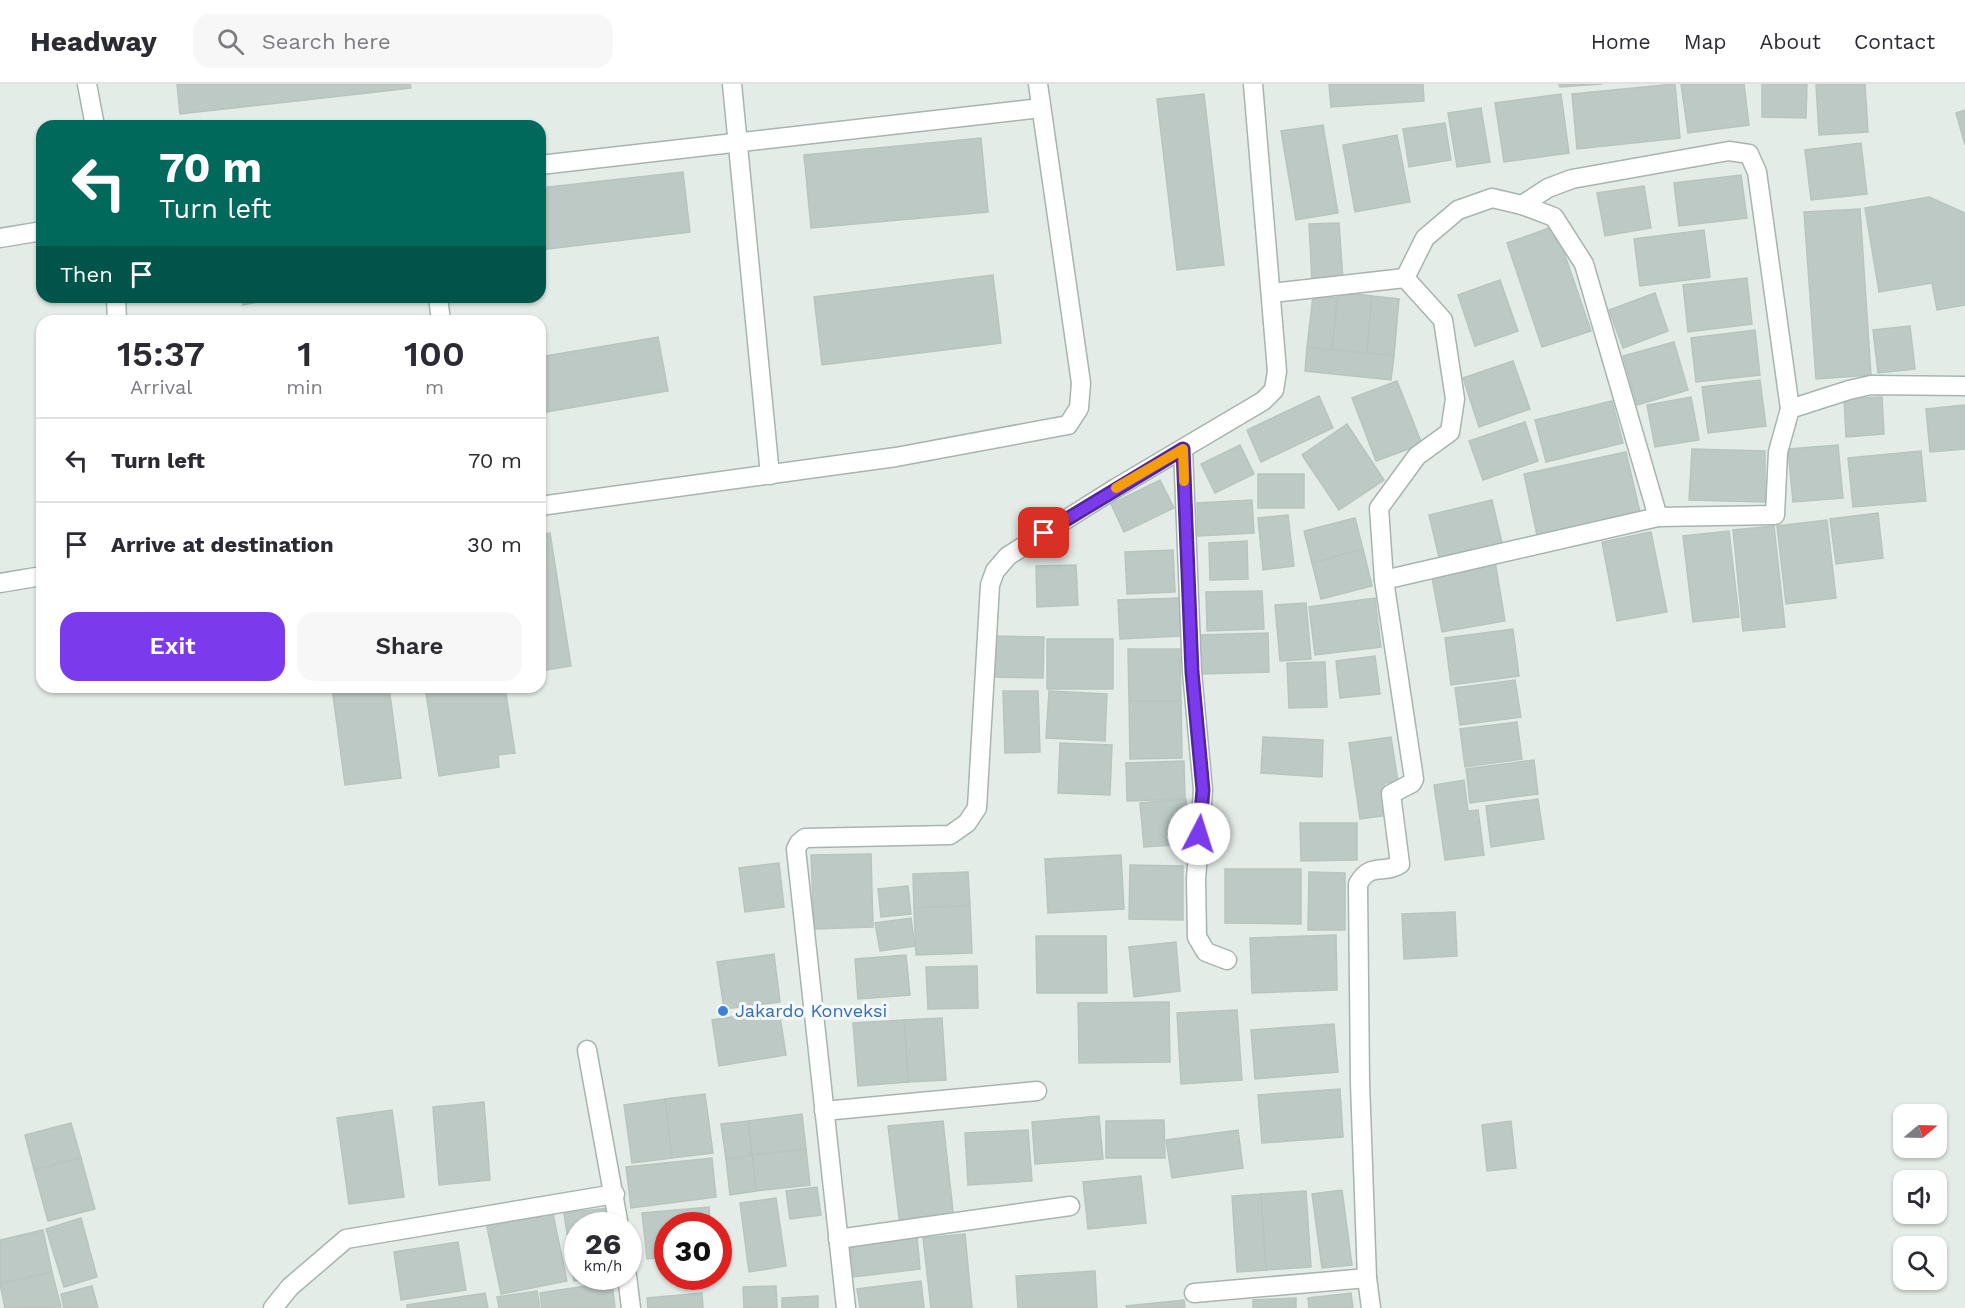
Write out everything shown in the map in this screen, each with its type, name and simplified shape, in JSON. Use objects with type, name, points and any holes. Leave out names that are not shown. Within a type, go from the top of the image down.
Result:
[{"type":"street","points":[[87,84],[94,120]]},
{"type":"street","points":[[732,84],[770,475]]},
{"type":"street","points":[[546,505],[896,457],[1068,425],[1079,408],[1081,383],[1038,84]]},
{"type":"street","points":[[846,1308],[796,849],[805,838],[950,835],[967,823],[977,808],[990,585],[995,571],[1008,556],[1263,401],[1274,390],[1277,371],[1272,293],[1253,84]]},
{"type":"street","points":[[546,164],[1041,108]]},
{"type":"street","points":[[1384,580],[1658,517],[1774,515],[1778,452],[1790,409],[1757,172],[1749,154],[1729,151],[1572,179],[1548,188],[1522,205]]},
{"type":"street","points":[[1405,278],[1425,238],[1458,210],[1492,198],[1522,205],[1554,217],[1584,264],[1658,517]]},
{"type":"street","points":[[0,238],[36,232]]},
{"type":"street","points":[[1272,293],[1405,278]]},
{"type":"street","points":[[1371,1308],[1367,1278],[1360,1083],[1358,884],[1371,870],[1396,867],[1401,864],[1391,794],[1413,783],[1414,778],[1384,580],[1379,508],[1417,456],[1450,432],[1455,399],[1443,320],[1405,278]]},
{"type":"street","points":[[1790,409],[1871,385],[1965,386]]},
{"type":"street","points":[[1183,449],[1192,672],[1203,790],[1196,879],[1197,937],[1206,952],[1227,960]]},
{"type":"street","points":[[0,583],[36,577]]},
{"type":"street","points":[[587,1050],[617,1212]]},
{"type":"street","points":[[824,1111],[1038,1091]]},
{"type":"street","points":[[273,1308],[290,1287],[346,1239],[615,1194]]},
{"type":"street","points":[[838,1239],[1070,1206]]},
{"type":"street","points":[[1194,1293],[1367,1278]]},
{"type":"street","points":[[629,1290],[631,1308]]},
{"type":"building","points":[[177,84],[410,84],[411,88],[180,114]]},
{"type":"building","points":[[1329,84],[1423,84],[1424,101],[1331,107]]},
{"type":"building","points":[[1559,84],[1602,84],[1560,87]]},
{"type":"building","points":[[1675,84],[1680,138],[1577,149],[1572,94]]},
{"type":"building","points":[[1681,84],[1744,84],[1749,125],[1688,133]]},
{"type":"building","points":[[1762,84],[1807,84],[1806,118],[1762,117]]},
{"type":"building","points":[[1816,84],[1865,84],[1868,132],[1819,135]]},
{"type":"building","points":[[1204,94],[1224,265],[1177,270],[1157,99]]},
{"type":"building","points":[[1561,94],[1569,153],[1504,162],[1495,103]]},
{"type":"building","points":[[1481,108],[1490,162],[1457,167],[1448,113]]},
{"type":"building","points":[[1965,110],[1965,145],[1956,113]]},
{"type":"building","points":[[1445,123],[1451,160],[1409,167],[1403,129]]},
{"type":"building","points":[[1323,125],[1338,213],[1296,220],[1281,131]]},
{"type":"building","points":[[1397,135],[1410,202],[1355,212],[1343,145]]},
{"type":"building","points":[[981,138],[988,212],[811,228],[804,155]]},
{"type":"building","points":[[1861,143],[1867,194],[1811,200],[1805,150]]},
{"type":"building","points":[[683,172],[690,232],[546,249],[546,187]]},
{"type":"building","points":[[1741,175],[1747,218],[1679,226],[1674,183]]},
{"type":"building","points":[[1644,186],[1651,228],[1605,236],[1597,193]]},
{"type":"building","points":[[1929,197],[1965,213],[1965,305],[1937,310],[1932,283],[1879,292],[1865,208]]},
{"type":"building","points":[[1860,209],[1871,375],[1816,379],[1804,212]]},
{"type":"building","points":[[1339,223],[1343,280],[1312,282],[1309,224]]},
{"type":"building","points":[[1555,226],[1591,331],[1542,347],[1507,243]]},
{"type":"building","points":[[1704,230],[1710,277],[1640,286],[1634,239]]},
{"type":"building","points":[[993,275],[1001,343],[822,365],[814,297]]},
{"type":"building","points":[[1747,278],[1752,324],[1688,332],[1683,285]]},
{"type":"building","points":[[1500,280],[1518,331],[1475,346],[1458,295]]},
{"type":"building","points":[[1338,292],[1372,296],[1367,353],[1332,350]]},
{"type":"building","points":[[1655,293],[1668,331],[1623,348],[1609,310]]},
{"type":"building","points":[[1313,296],[1337,298],[1332,350],[1307,347]]},
{"type":"building","points":[[1372,296],[1399,299],[1394,356],[1367,353]]},
{"type":"building","points":[[1910,326],[1915,369],[1878,373],[1873,330]]},
{"type":"building","points":[[1755,330],[1760,375],[1696,382],[1691,338]]},
{"type":"building","points":[[658,337],[668,391],[546,412],[546,356]]},
{"type":"building","points":[[1674,342],[1688,390],[1637,405],[1623,356]]},
{"type":"building","points":[[1307,347],[1394,356],[1391,380],[1305,371]]},
{"type":"building","points":[[1513,361],[1530,409],[1479,427],[1463,378]]},
{"type":"building","points":[[1760,380],[1766,426],[1708,433],[1702,387]]},
{"type":"building","points":[[1397,381],[1422,444],[1376,461],[1352,398]]},
{"type":"building","points":[[1319,396],[1333,428],[1261,462],[1247,430]]},
{"type":"building","points":[[1691,397],[1699,440],[1655,447],[1647,405]]},
{"type":"building","points":[[1882,397],[1884,434],[1846,437],[1844,399]]},
{"type":"building","points":[[1612,401],[1623,443],[1546,462],[1535,420]]},
{"type":"building","points":[[1965,405],[1965,449],[1930,452],[1926,409]]},
{"type":"building","points":[[1525,422],[1538,461],[1483,480],[1469,441]]},
{"type":"building","points":[[1347,424],[1384,480],[1339,510],[1302,455]]},
{"type":"building","points":[[1240,445],[1254,474],[1215,493],[1201,464]]},
{"type":"building","points":[[1838,445],[1843,498],[1793,502],[1788,449]]},
{"type":"building","points":[[1692,449],[1765,451],[1765,502],[1689,500]]},
{"type":"building","points":[[1921,451],[1926,501],[1853,507],[1848,458]]},
{"type":"building","points":[[1626,452],[1640,512],[1537,535],[1524,474]]},
{"type":"building","points":[[1258,474],[1304,474],[1304,508],[1258,508]]},
{"type":"building","points":[[1160,480],[1174,508],[1124,532],[1111,504]]},
{"type":"building","points":[[1252,500],[1254,533],[1198,536],[1197,503]]},
{"type":"building","points":[[1492,500],[1502,543],[1439,557],[1429,515]]},
{"type":"building","points":[[1878,513],[1883,558],[1836,564],[1830,519]]},
{"type":"building","points":[[1288,515],[1294,566],[1263,570],[1258,518]]},
{"type":"building","points":[[1355,518],[1363,549],[1312,563],[1304,531]]},
{"type":"building","points":[[1827,520],[1836,598],[1786,604],[1777,526]]},
{"type":"building","points":[[1774,526],[1785,627],[1743,631],[1733,530]]},
{"type":"building","points":[[1729,531],[1739,617],[1693,622],[1683,536]]},
{"type":"building","points":[[1651,532],[1667,612],[1617,621],[1602,542]]},
{"type":"building","points":[[550,533],[571,666],[546,670],[546,534]]},
{"type":"building","points":[[1247,541],[1248,579],[1210,580],[1209,543]]},
{"type":"building","points":[[1363,549],[1372,586],[1321,599],[1312,563]]},
{"type":"building","points":[[1173,550],[1175,592],[1127,594],[1125,552]]},
{"type":"building","points":[[1495,561],[1505,621],[1442,632],[1431,572]]},
{"type":"building","points":[[1076,565],[1078,605],[1037,607],[1036,566]]},
{"type":"building","points":[[1262,591],[1264,629],[1207,631],[1206,592]]},
{"type":"building","points":[[1181,598],[1182,636],[1120,639],[1118,600]]},
{"type":"building","points":[[1375,598],[1381,647],[1315,655],[1309,607]]},
{"type":"building","points":[[1306,603],[1311,659],[1280,661],[1275,605]]},
{"type":"building","points":[[1513,629],[1519,676],[1451,685],[1445,638]]},
{"type":"building","points":[[1268,633],[1269,672],[1200,674],[1199,635]]},
{"type":"building","points":[[989,636],[1044,637],[1043,678],[988,677]]},
{"type":"building","points":[[1047,639],[1113,639],[1113,689],[1047,689]]},
{"type":"building","points":[[1128,649],[1180,649],[1181,701],[1129,701]]},
{"type":"building","points":[[1375,656],[1380,694],[1340,698],[1336,661]]},
{"type":"building","points":[[1325,662],[1327,707],[1289,708],[1287,663]]},
{"type":"building","points":[[1515,680],[1521,717],[1460,725],[1455,688]]},
{"type":"building","points":[[1003,691],[1038,691],[1040,752],[1005,753]]},
{"type":"building","points":[[1049,691],[1107,694],[1105,741],[1046,738]]},
{"type":"building","points":[[333,693],[390,693],[401,778],[345,785]]},
{"type":"building","points":[[426,693],[506,693],[515,753],[498,755],[499,767],[439,776]]},
{"type":"building","points":[[1129,701],[1181,701],[1182,758],[1130,759]]},
{"type":"building","points":[[1517,722],[1522,759],[1465,767],[1460,729]]},
{"type":"building","points":[[1263,737],[1323,740],[1322,777],[1261,773]]},
{"type":"building","points":[[1391,737],[1398,782],[1384,783],[1389,815],[1360,819],[1349,743]]},
{"type":"building","points":[[1060,743],[1112,745],[1110,795],[1058,793]]},
{"type":"building","points":[[1534,760],[1538,794],[1470,803],[1466,769]]},
{"type":"building","points":[[1184,761],[1185,799],[1127,801],[1126,763]]},
{"type":"building","points":[[1464,780],[1468,811],[1478,810],[1484,855],[1445,860],[1434,785]]},
{"type":"building","points":[[1186,799],[1189,844],[1144,847],[1140,803]]},
{"type":"building","points":[[1538,799],[1544,839],[1491,847],[1486,806]]},
{"type":"building","points":[[1300,823],[1357,823],[1357,860],[1301,861]]},
{"type":"building","points":[[871,854],[873,927],[814,929],[811,855]]},
{"type":"building","points":[[1121,855],[1124,909],[1048,913],[1045,859]]},
{"type":"building","points":[[779,863],[784,907],[745,912],[739,868]]},
{"type":"building","points":[[1130,865],[1183,866],[1183,920],[1129,919]]},
{"type":"building","points":[[1225,869],[1301,869],[1301,924],[1225,923]]},
{"type":"building","points":[[968,872],[970,906],[914,908],[913,874]]},
{"type":"building","points":[[1309,872],[1345,873],[1345,930],[1308,930]]},
{"type":"building","points":[[908,886],[911,914],[881,917],[878,889]]},
{"type":"building","points":[[970,906],[972,953],[916,955],[914,908]]},
{"type":"building","points":[[1455,912],[1457,956],[1404,959],[1402,914]]},
{"type":"building","points":[[911,918],[915,946],[880,951],[875,923]]},
{"type":"building","points":[[1336,935],[1337,990],[1252,993],[1250,938]]},
{"type":"building","points":[[1036,936],[1106,936],[1107,993],[1037,993]]},
{"type":"building","points":[[1176,942],[1180,991],[1134,997],[1129,947]]},
{"type":"building","points":[[774,954],[780,1002],[724,1009],[717,962]]},
{"type":"building","points":[[906,955],[910,995],[858,999],[855,959]]},
{"type":"building","points":[[977,966],[978,1008],[928,1009],[926,967]]},
{"type":"building","points":[[1169,1002],[1170,1062],[1079,1063],[1078,1003]]},
{"type":"building","points":[[779,1010],[786,1055],[719,1066],[712,1020]]},
{"type":"building","points":[[1237,1010],[1242,1080],[1181,1084],[1177,1013]]},
{"type":"building","points":[[942,1018],[946,1080],[908,1082],[904,1020]]},
{"type":"building","points":[[904,1020],[908,1082],[858,1086],[853,1023]]},
{"type":"building","points":[[1334,1024],[1338,1072],[1255,1079],[1251,1030]]},
{"type":"building","points":[[1340,1089],[1343,1137],[1262,1143],[1258,1095]]},
{"type":"building","points":[[705,1094],[713,1153],[672,1158],[665,1099]]},
{"type":"building","points":[[665,1099],[672,1158],[632,1163],[624,1105]]},
{"type":"building","points":[[484,1102],[490,1180],[439,1185],[433,1107]]},
{"type":"building","points":[[392,1110],[404,1197],[349,1204],[337,1118]]},
{"type":"building","points":[[802,1114],[806,1149],[752,1155],[748,1121]]},
{"type":"building","points":[[1099,1116],[1103,1159],[1035,1164],[1032,1122]]},
{"type":"building","points":[[1164,1120],[1165,1158],[1106,1158],[1106,1121]]},
{"type":"building","points":[[748,1121],[752,1155],[726,1159],[721,1124]]},
{"type":"building","points":[[943,1121],[954,1220],[900,1226],[888,1126]]},
{"type":"building","points":[[1511,1121],[1516,1168],[1487,1171],[1482,1125]]},
{"type":"building","points":[[71,1123],[81,1158],[34,1170],[25,1135]]},
{"type":"building","points":[[1028,1130],[1032,1181],[968,1185],[965,1133]]},
{"type":"building","points":[[1238,1130],[1243,1168],[1172,1178],[1166,1140]]},
{"type":"building","points":[[806,1149],[810,1185],[756,1191],[752,1155]]},
{"type":"building","points":[[752,1155],[756,1191],[730,1195],[726,1159]]},
{"type":"building","points":[[81,1158],[95,1209],[48,1221],[34,1170]]},
{"type":"building","points":[[712,1158],[716,1197],[631,1208],[626,1167]]},
{"type":"building","points":[[1141,1176],[1146,1223],[1088,1229],[1083,1182]]},
{"type":"building","points":[[817,1187],[821,1215],[790,1219],[786,1191]]},
{"type":"building","points":[[1342,1190],[1352,1265],[1322,1268],[1312,1194]]},
{"type":"building","points":[[1306,1191],[1311,1267],[1266,1270],[1261,1194]]},
{"type":"building","points":[[1261,1194],[1266,1270],[1237,1272],[1232,1196]]},
{"type":"building","points":[[776,1198],[786,1266],[749,1272],[740,1203]]},
{"type":"building","points":[[709,1207],[710,1212],[654,1212],[654,1258],[647,1259],[642,1213]]},
{"type":"building","points":[[608,1208],[608,1212],[573,1212]]},
{"type":"building","points":[[552,1209],[564,1267],[564,1282],[501,1294],[486,1222]]},
{"type":"building","points":[[81,1218],[97,1277],[64,1287],[46,1229]]},
{"type":"building","points":[[43,1230],[52,1272],[0,1284],[0,1240]]},
{"type":"building","points":[[965,1234],[972,1308],[931,1308],[923,1238]]},
{"type":"building","points":[[917,1236],[920,1269],[854,1277],[850,1244]]},
{"type":"building","points":[[458,1242],[466,1290],[401,1300],[394,1252]]},
{"type":"building","points":[[1095,1271],[1097,1308],[1018,1308],[1016,1276]]},
{"type":"building","points":[[52,1272],[61,1307],[5,1308],[0,1284]]},
{"type":"building","points":[[921,1281],[924,1308],[860,1308],[857,1289]]},
{"type":"building","points":[[92,1286],[98,1308],[64,1308],[61,1294]]},
{"type":"building","points":[[776,1286],[777,1308],[744,1308],[743,1287]]},
{"type":"building","points":[[564,1289],[613,1290],[615,1308],[542,1308],[540,1293]]},
{"type":"building","points":[[537,1291],[540,1308],[499,1308],[497,1297]]},
{"type":"building","points":[[485,1293],[488,1308],[407,1308],[407,1305]]},
{"type":"building","points":[[702,1293],[703,1308],[648,1308],[647,1298]]},
{"type":"building","points":[[1351,1293],[1353,1308],[1309,1308],[1308,1298]]},
{"type":"building","points":[[818,1296],[818,1308],[782,1308],[782,1298]]},
{"type":"building","points":[[1296,1298],[1296,1308],[1253,1308],[1253,1300]]},
{"type":"building","points":[[1184,1300],[1185,1308],[1127,1308],[1126,1306]]},
{"type":"slow traffic","points":[[1116,488],[1183,449],[1184,481]]},
{"type":"place","name":"Jakardo Konveksi","points":[[723,1011]]},
{"type":"route","points":[[1044,533],[1183,449],[1192,672],[1203,790],[1199,834]]}]
